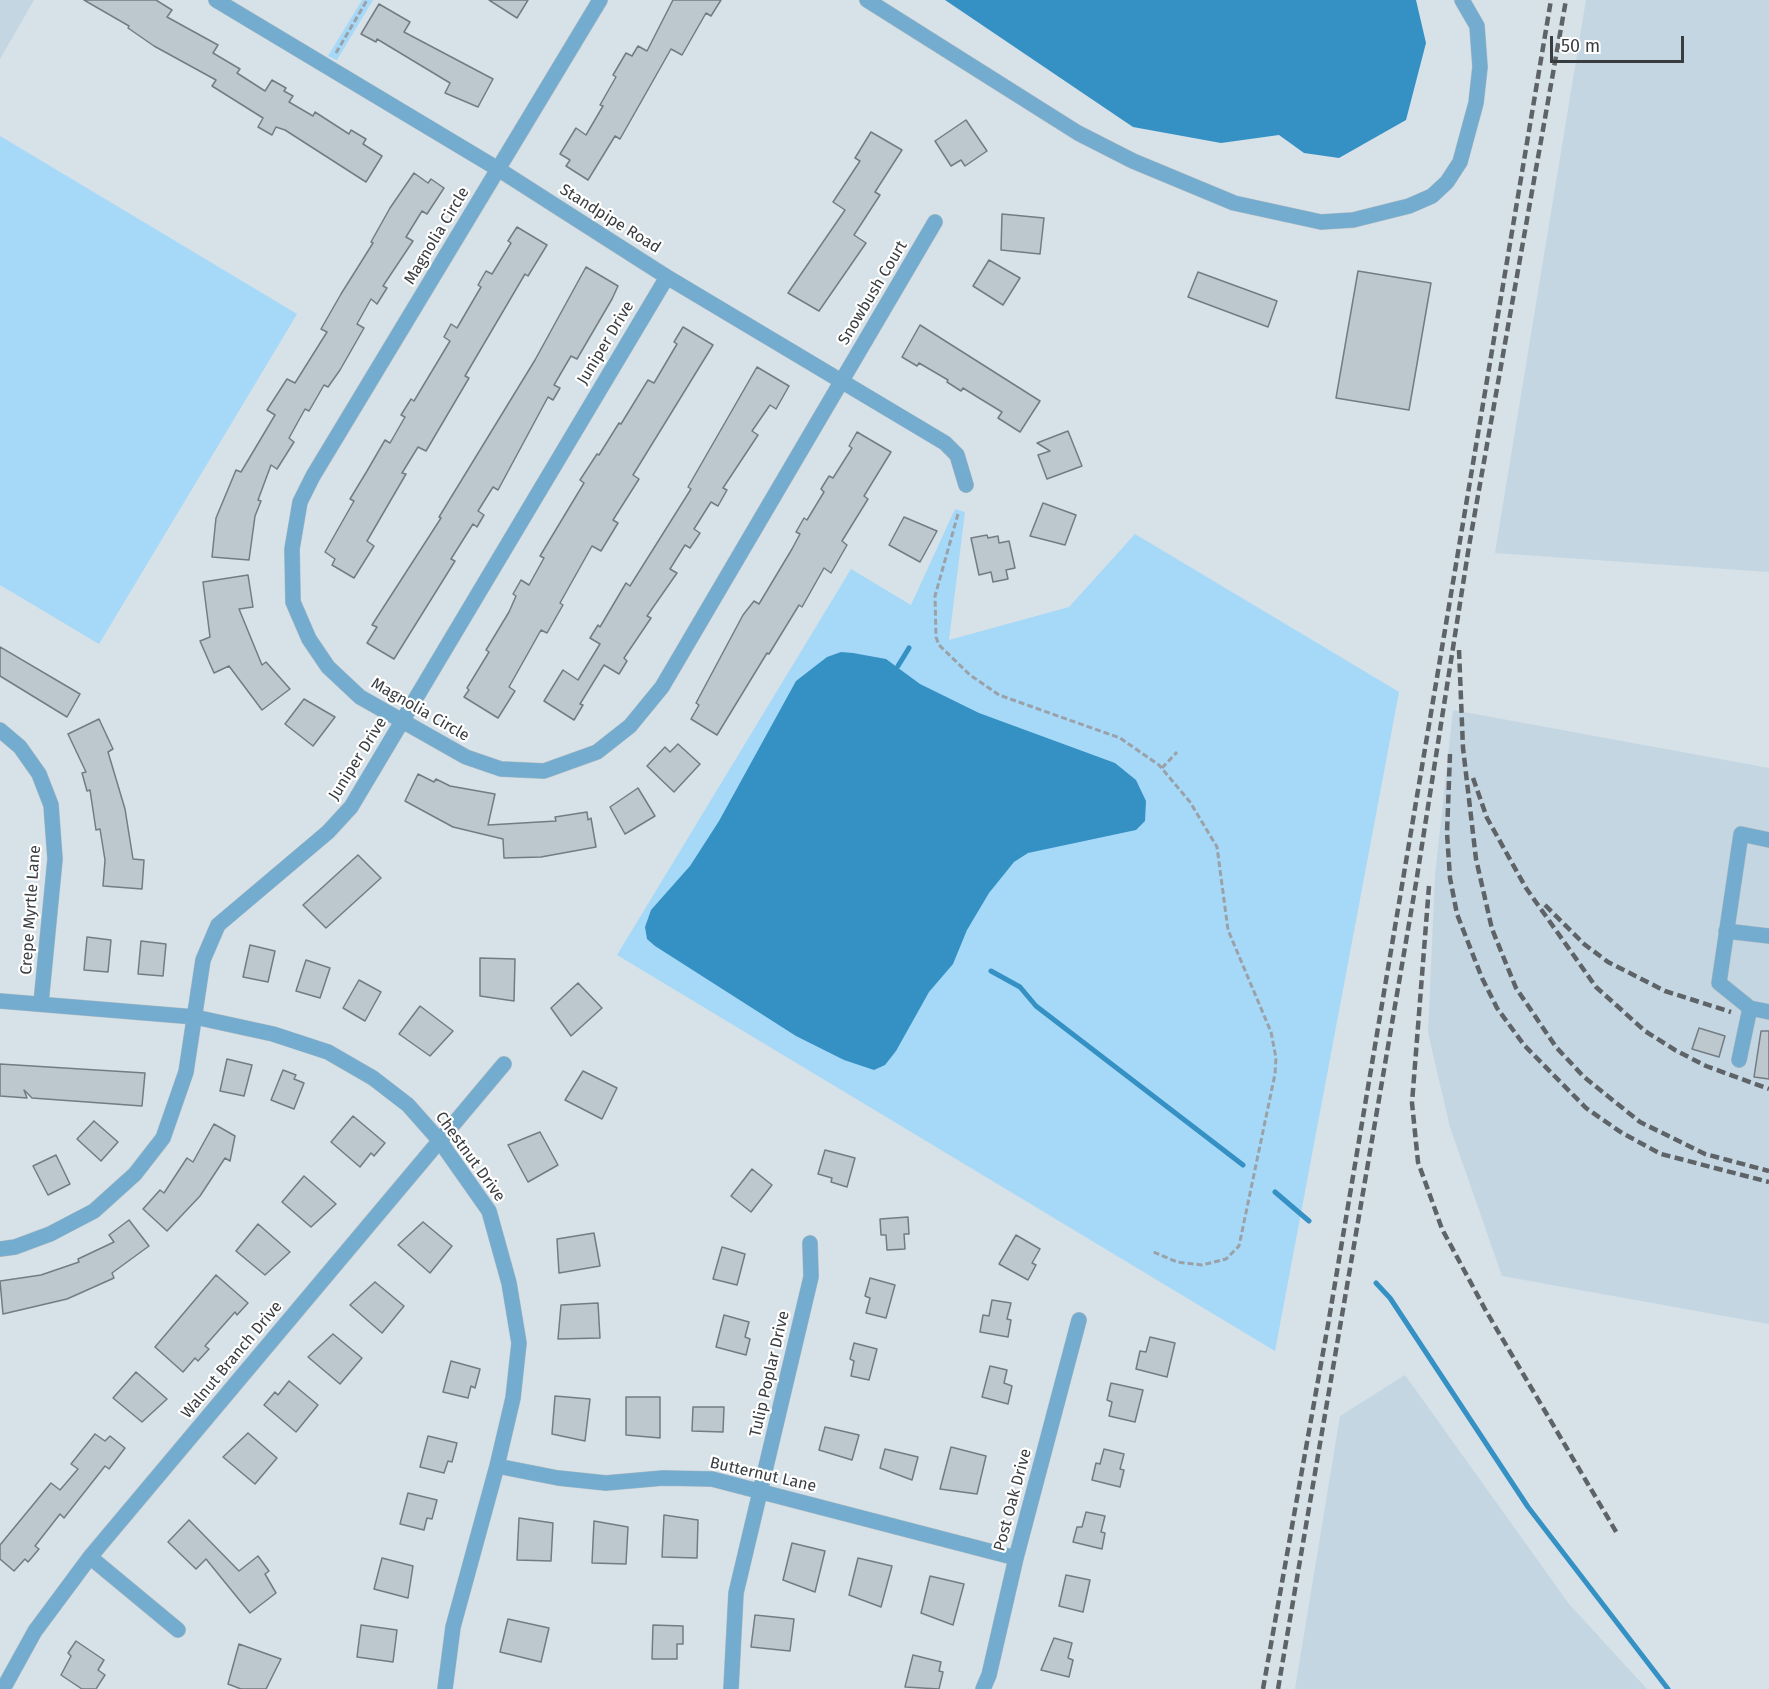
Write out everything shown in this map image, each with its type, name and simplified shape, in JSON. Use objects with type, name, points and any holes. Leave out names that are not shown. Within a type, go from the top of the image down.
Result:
[{"type":"street","name":"Standpipe Road","points":[[216,0],[498,169],[667,277],[945,443],[957,455],[966,485]]},
{"type":"street","name":"Magnolia Circle","points":[[600,0],[313,476],[300,502],[292,549],[293,602],[309,639],[328,667],[360,697],[466,757],[501,769],[544,771],[597,752],[630,726],[662,687],[841,382]]},
{"type":"street","points":[[867,0],[1078,133],[1133,162],[1234,202],[1321,222],[1384,214],[1417,203],[1432,196],[1447,182],[1460,162],[1476,103],[1480,67],[1477,26],[1462,0]]},
{"type":"street","name":"Snowbush Court","points":[[841,382],[935,222]]},
{"type":"street","name":"Juniper Drive","points":[[0,1249],[15,1247],[50,1234],[94,1211],[135,1174],[163,1137],[186,1072],[203,960],[218,925],[328,832],[351,807],[667,277]]},
{"type":"street","name":"Crepe Myrtle Lane","points":[[0,730],[20,747],[39,774],[51,805],[55,859],[41,1003]]},
{"type":"street","points":[[1741,834],[1769,830]]},
{"type":"street","points":[[1741,834],[1769,840]]},
{"type":"street","points":[[1741,834],[1719,983],[1750,1008],[1769,1012]]},
{"type":"street","points":[[1726,932],[1769,936]]},
{"type":"street","name":"Chestnut Drive","points":[[0,1001],[195,1017],[273,1034],[328,1052],[373,1078],[408,1105],[438,1140],[489,1211],[509,1283],[519,1343],[513,1398],[453,1627],[445,1689]]},
{"type":"street","points":[[1739,1060],[1750,1008]]},
{"type":"street","name":"Walnut Branch Drive","points":[[3,1689],[35,1631],[90,1557],[504,1064]]},
{"type":"street","name":"Tulip Poplar Drive","points":[[731,1689],[736,1593],[811,1277],[810,1243]]},
{"type":"street","name":"Post Oak Drive","points":[[983,1689],[989,1675],[1016,1558],[1079,1320]]},
{"type":"street","name":"Butternut Lane","points":[[497,1466],[558,1478],[606,1483],[663,1478],[712,1479],[1016,1558]]},
{"type":"street","points":[[90,1557],[178,1630]]},
{"type":"path","points":[[335,54],[367,0]]},
{"type":"path","points":[[958,514],[935,596],[936,637],[939,645],[990,690],[1012,702],[1065,716],[1120,738],[1148,755],[1161,768],[1190,802],[1217,847],[1228,930],[1237,956],[1268,1020],[1276,1065],[1238,1249],[1226,1258],[1202,1265],[1177,1262],[1151,1251]]},
{"type":"path","points":[[1161,768],[1177,752]]},
{"type":"shaded area","points":[[0,0],[34,0],[0,59]]},
{"type":"shaded area","points":[[362,0],[373,0],[337,60],[328,56]]},
{"type":"shaded area","points":[[945,0],[1416,0],[1426,43],[1406,120],[1339,158],[1304,153],[1279,135],[1221,143],[1133,127]]},
{"type":"shaded area","points":[[1586,0],[1769,0],[1769,572],[1495,553]]},
{"type":"shaded area","points":[[0,136],[297,314],[99,644],[0,585]]},
{"type":"shaded area","points":[[955,509],[965,512],[949,640],[1069,607],[1135,534],[1399,692],[1275,1351],[617,955],[851,569],[911,605]]},
{"type":"shaded area","points":[[841,652],[886,659],[920,684],[979,713],[1115,763],[1136,780],[1146,801],[1145,821],[1136,830],[1028,853],[1014,862],[989,893],[967,930],[953,964],[929,992],[896,1051],[885,1065],[874,1070],[844,1060],[796,1036],[655,946],[647,939],[645,927],[651,910],[690,866],[719,821],[796,681],[827,657]]},
{"type":"shaded area","points":[[1453,710],[1769,768],[1769,1324],[1502,1276],[1450,1127],[1428,1033],[1435,876]]},
{"type":"shaded area","points":[[1405,1375],[1569,1604],[1647,1689],[1295,1689],[1340,1416]]},
{"type":"building","points":[[84,0],[156,0],[172,10],[167,17],[218,45],[213,53],[240,69],[237,73],[265,91],[272,80],[286,88],[284,91],[293,96],[289,102],[313,116],[315,112],[349,134],[351,130],[366,139],[363,144],[382,156],[366,182],[285,130],[276,127],[272,135],[258,127],[263,118],[212,86],[216,80],[154,46],[128,28],[129,26]]},
{"type":"building","points":[[489,0],[528,0],[517,18]]},
{"type":"building","points":[[673,0],[721,0],[711,16],[706,13],[682,55],[671,49],[620,139],[615,136],[588,180],[566,166],[570,160],[560,154],[576,128],[586,135],[603,106],[600,105],[616,77],[613,75],[626,53],[632,56],[638,46],[647,51]]},
{"type":"building","points":[[379,4],[410,22],[404,32],[493,79],[478,107],[445,93],[450,83],[377,39],[376,42],[361,34]]},
{"type":"building","points":[[966,120],[987,151],[965,166],[961,160],[951,166],[935,141]]},
{"type":"building","points":[[871,132],[902,150],[875,192],[880,195],[854,235],[866,243],[819,311],[788,293],[845,210],[833,202],[860,161],[855,158]]},
{"type":"building","points":[[414,173],[428,183],[431,179],[444,188],[427,214],[422,211],[406,237],[413,241],[383,286],[387,288],[377,304],[371,299],[357,324],[364,328],[340,370],[328,387],[324,385],[309,411],[305,409],[289,438],[294,442],[277,469],[271,465],[258,500],[261,501],[255,516],[249,560],[212,557],[216,518],[236,470],[241,472],[275,415],[267,410],[287,379],[295,383],[327,332],[321,329],[373,243],[371,242],[390,208]]},
{"type":"building","points":[[1002,214],[1044,218],[1040,254],[1001,250]]},
{"type":"building","points":[[517,227],[547,245],[528,276],[525,274],[465,376],[469,378],[426,451],[418,447],[402,473],[406,474],[367,541],[374,546],[354,578],[332,565],[335,559],[325,552],[354,501],[350,499],[385,440],[390,443],[405,417],[401,415],[411,399],[414,401],[450,341],[444,337],[451,324],[457,328],[481,287],[478,285],[486,271],[492,274],[511,243],[508,241]]},
{"type":"building","points":[[989,260],[1020,278],[1003,305],[973,286]]},
{"type":"building","points":[[586,267],[618,286],[612,299],[577,359],[571,356],[554,385],[560,388],[553,400],[548,397],[498,490],[493,487],[478,511],[484,515],[477,527],[473,524],[451,559],[455,561],[394,659],[367,643],[377,627],[372,625],[441,518],[439,517],[535,360]]},
{"type":"building","points":[[1358,271],[1431,283],[1409,410],[1336,398]]},
{"type":"building","points":[[1198,272],[1277,301],[1268,327],[1188,297]]},
{"type":"building","points":[[920,325],[1040,401],[1020,432],[998,418],[1002,412],[963,388],[961,391],[947,382],[948,380],[919,363],[917,366],[902,357]]},
{"type":"building","points":[[683,327],[713,345],[633,475],[639,479],[613,520],[618,523],[601,551],[592,546],[560,603],[563,605],[547,633],[541,630],[509,687],[515,691],[498,718],[464,697],[469,690],[467,688],[489,652],[486,650],[509,612],[516,596],[513,594],[521,580],[529,585],[544,558],[540,556],[584,483],[580,480],[619,423],[621,424],[648,380],[654,383],[677,344],[674,342]]},
{"type":"building","points":[[757,367],[789,386],[776,409],[770,405],[752,431],[758,435],[723,488],[727,490],[718,506],[711,502],[694,529],[700,533],[690,548],[685,545],[670,569],[677,573],[647,616],[651,618],[624,658],[627,661],[619,674],[604,665],[580,704],[583,705],[574,720],[544,701],[563,670],[578,680],[600,644],[590,638],[598,625],[600,627],[626,583],[630,586],[691,489],[688,487]]},
{"type":"building","points":[[1068,431],[1082,466],[1047,479],[1038,455],[1050,451],[1037,443]]},
{"type":"building","points":[[857,432],[891,452],[864,496],[868,499],[842,541],[847,545],[831,573],[824,568],[802,607],[799,605],[769,654],[767,653],[717,735],[691,719],[699,705],[696,703],[743,615],[754,601],[759,604],[800,534],[796,532],[804,518],[807,520],[824,492],[821,489],[829,476],[833,478],[852,448],[849,446]]},
{"type":"building","points":[[1043,503],[1076,515],[1065,545],[1030,536]]},
{"type":"building","points":[[904,517],[937,531],[920,562],[889,545]]},
{"type":"building","points":[[987,535],[988,538],[998,536],[999,543],[1009,541],[1015,568],[1006,570],[1008,579],[993,582],[991,572],[979,575],[971,538]]},
{"type":"building","points":[[248,575],[253,607],[239,609],[262,665],[266,662],[290,689],[262,710],[229,666],[214,673],[200,641],[210,637],[203,582]]},
{"type":"building","points":[[0,647],[80,694],[67,717],[0,676]]},
{"type":"building","points":[[304,699],[335,717],[313,746],[285,724]]},
{"type":"building","points":[[99,719],[113,749],[108,752],[125,809],[133,859],[144,860],[142,889],[103,886],[105,860],[100,829],[96,830],[90,790],[87,791],[82,773],[86,772],[68,734]]},
{"type":"building","points":[[678,744],[700,764],[674,792],[647,766],[665,747],[670,752]]},
{"type":"building","points":[[418,774],[434,782],[436,779],[450,786],[495,794],[488,825],[556,821],[555,817],[587,812],[588,820],[591,818],[596,847],[541,857],[504,858],[503,839],[453,827],[405,801]]},
{"type":"building","points":[[638,788],[655,816],[625,834],[610,807]]},
{"type":"building","points":[[358,855],[381,878],[326,928],[303,905]]},
{"type":"building","points":[[87,937],[111,940],[108,972],[84,970]]},
{"type":"building","points":[[141,941],[166,944],[163,976],[138,974]]},
{"type":"building","points":[[250,945],[275,951],[268,982],[243,977]]},
{"type":"building","points":[[480,958],[515,959],[514,1001],[480,996]]},
{"type":"building","points":[[306,960],[330,968],[320,998],[296,991]]},
{"type":"building","points":[[359,980],[381,992],[365,1021],[343,1008]]},
{"type":"building","points":[[578,983],[602,1008],[571,1036],[551,1008]]},
{"type":"building","points":[[420,1006],[453,1031],[430,1056],[399,1034]]},
{"type":"building","points":[[1699,1028],[1725,1036],[1719,1057],[1692,1049]]},
{"type":"building","points":[[1761,1031],[1769,1031],[1769,1079],[1754,1077]]},
{"type":"building","points":[[227,1059],[252,1065],[244,1096],[220,1091]]},
{"type":"building","points":[[0,1064],[145,1073],[142,1106],[32,1098],[24,1090],[27,1098],[0,1096]]},
{"type":"building","points":[[283,1070],[296,1075],[294,1079],[304,1083],[294,1109],[271,1100]]},
{"type":"building","points":[[583,1071],[617,1088],[602,1119],[565,1100]]},
{"type":"building","points":[[353,1116],[385,1143],[374,1156],[371,1153],[360,1167],[331,1142]]},
{"type":"building","points":[[94,1121],[118,1142],[101,1161],[77,1139]]},
{"type":"building","points":[[214,1124],[235,1136],[230,1161],[225,1158],[200,1196],[167,1231],[143,1209],[160,1190],[164,1193],[187,1158],[193,1162]]},
{"type":"building","points":[[540,1132],[558,1165],[528,1182],[508,1145]]},
{"type":"building","points":[[825,1150],[855,1158],[847,1187],[831,1182],[832,1178],[818,1174]]},
{"type":"building","points":[[56,1155],[70,1184],[48,1195],[33,1166]]},
{"type":"building","points":[[752,1169],[772,1185],[751,1212],[731,1196]]},
{"type":"building","points":[[304,1176],[336,1204],[311,1227],[282,1202]]},
{"type":"building","points":[[908,1217],[909,1234],[904,1234],[905,1249],[887,1250],[886,1235],[881,1235],[880,1219]]},
{"type":"building","points":[[129,1220],[149,1246],[112,1273],[114,1278],[67,1299],[3,1314],[0,1281],[41,1275],[79,1262],[78,1259],[114,1242],[109,1235]]},
{"type":"building","points":[[423,1222],[452,1246],[430,1273],[398,1245]]},
{"type":"building","points":[[258,1224],[290,1252],[265,1275],[236,1251]]},
{"type":"building","points":[[594,1233],[600,1266],[559,1273],[557,1239]]},
{"type":"building","points":[[1016,1235],[1040,1249],[1032,1263],[1036,1265],[1028,1280],[999,1264]]},
{"type":"building","points":[[722,1247],[745,1254],[737,1285],[713,1279]]},
{"type":"building","points":[[216,1275],[248,1303],[237,1315],[235,1312],[205,1346],[209,1349],[198,1361],[195,1358],[183,1372],[155,1347]]},
{"type":"building","points":[[870,1278],[895,1285],[886,1318],[866,1313],[870,1298],[865,1296]]},
{"type":"building","points":[[375,1282],[404,1306],[382,1333],[350,1305]]},
{"type":"building","points":[[992,1300],[1011,1303],[1007,1319],[1011,1320],[1008,1337],[980,1332],[983,1315],[989,1316]]},
{"type":"building","points":[[598,1303],[600,1338],[558,1339],[561,1305]]},
{"type":"building","points":[[724,1315],[749,1322],[745,1337],[750,1339],[746,1355],[716,1347]]},
{"type":"building","points":[[333,1334],[362,1358],[340,1384],[308,1357]]},
{"type":"building","points":[[1150,1337],[1175,1343],[1167,1377],[1136,1369],[1140,1351],[1146,1352]]},
{"type":"building","points":[[854,1343],[877,1349],[869,1380],[851,1376],[854,1361],[850,1359]]},
{"type":"building","points":[[451,1361],[480,1369],[475,1388],[471,1386],[468,1398],[443,1392]]},
{"type":"building","points":[[990,1366],[1007,1370],[1004,1383],[1012,1386],[1008,1404],[982,1397]]},
{"type":"building","points":[[136,1372],[167,1399],[142,1422],[113,1398]]},
{"type":"building","points":[[289,1381],[318,1405],[296,1432],[264,1405],[275,1392],[278,1395]]},
{"type":"building","points":[[1111,1383],[1143,1390],[1135,1422],[1109,1416],[1112,1402],[1107,1400]]},
{"type":"building","points":[[555,1396],[590,1399],[585,1441],[552,1434]]},
{"type":"building","points":[[626,1397],[660,1397],[660,1438],[626,1435]]},
{"type":"building","points":[[693,1407],[724,1407],[723,1432],[692,1431]]},
{"type":"building","points":[[825,1427],[859,1435],[852,1460],[819,1450]]},
{"type":"building","points":[[248,1433],[277,1458],[255,1484],[223,1457]]},
{"type":"building","points":[[95,1434],[105,1441],[110,1436],[125,1448],[109,1469],[105,1466],[64,1518],[60,1514],[35,1546],[39,1549],[28,1562],[25,1559],[14,1571],[0,1559],[0,1545],[51,1483],[60,1490],[78,1469],[71,1464]]},
{"type":"building","points":[[428,1436],[457,1443],[452,1462],[448,1461],[444,1473],[420,1467]]},
{"type":"building","points":[[951,1447],[986,1456],[977,1494],[940,1489]]},
{"type":"building","points":[[885,1449],[918,1457],[912,1480],[880,1468]]},
{"type":"building","points":[[1104,1449],[1124,1454],[1120,1469],[1124,1470],[1120,1487],[1092,1480],[1096,1463],[1100,1464]]},
{"type":"building","points":[[408,1493],[437,1500],[432,1519],[427,1518],[424,1530],[400,1524]]},
{"type":"building","points":[[1086,1512],[1105,1516],[1101,1532],[1105,1533],[1102,1549],[1073,1542],[1077,1527],[1082,1527]]},
{"type":"building","points":[[664,1515],[698,1520],[697,1558],[662,1557]]},
{"type":"building","points":[[519,1518],[553,1523],[551,1561],[517,1560]]},
{"type":"building","points":[[189,1520],[239,1571],[258,1556],[269,1571],[265,1574],[276,1593],[250,1613],[206,1559],[196,1569],[168,1542]]},
{"type":"building","points":[[594,1521],[628,1527],[626,1564],[592,1563]]},
{"type":"building","points":[[792,1543],[825,1551],[815,1592],[783,1580]]},
{"type":"building","points":[[382,1558],[413,1566],[408,1598],[374,1589]]},
{"type":"building","points":[[858,1558],[892,1566],[881,1607],[849,1595]]},
{"type":"building","points":[[1066,1575],[1090,1580],[1083,1612],[1059,1606]]},
{"type":"building","points":[[930,1576],[964,1584],[953,1625],[921,1613]]},
{"type":"building","points":[[755,1615],[794,1619],[790,1651],[751,1647]]},
{"type":"building","points":[[508,1619],[549,1628],[541,1662],[500,1652]]},
{"type":"building","points":[[361,1625],[397,1630],[393,1662],[357,1657]]},
{"type":"building","points":[[653,1625],[683,1626],[683,1644],[677,1644],[677,1659],[652,1659]]},
{"type":"building","points":[[1054,1638],[1072,1643],[1068,1658],[1073,1660],[1069,1677],[1041,1670]]},
{"type":"building","points":[[76,1641],[104,1660],[98,1670],[105,1675],[96,1689],[82,1689],[61,1675],[71,1656],[68,1653]]},
{"type":"building","points":[[239,1644],[281,1659],[266,1689],[241,1689],[228,1684]]},
{"type":"building","points":[[913,1655],[941,1662],[939,1671],[943,1672],[939,1689],[905,1687]]},
{"type":"waterway","points":[[898,666],[909,648]]},
{"type":"waterway","points":[[991,971],[1020,987],[1036,1006],[1243,1165]]},
{"type":"waterway","points":[[1275,1192],[1309,1221]]},
{"type":"waterway","points":[[1376,1283],[1390,1298],[1528,1507],[1668,1689]]},
{"type":"railway","points":[[1263,1689],[1329,1319],[1551,0]]},
{"type":"railway","points":[[1278,1689],[1416,883],[1469,546],[1566,0]]},
{"type":"railway","points":[[1459,650],[1463,748],[1476,859],[1492,929],[1516,988],[1556,1047],[1584,1077],[1640,1122],[1705,1154],[1769,1171]]},
{"type":"railway","points":[[1450,754],[1447,833],[1450,878],[1457,914],[1482,978],[1497,1008],[1524,1045],[1586,1108],[1622,1133],[1661,1154],[1769,1182]]},
{"type":"railway","points":[[1473,778],[1487,818],[1526,888],[1596,987],[1645,1031],[1675,1050],[1706,1066],[1769,1089]]},
{"type":"railway","points":[[1429,886],[1412,1103],[1418,1162],[1442,1229],[1486,1311],[1618,1535]]},
{"type":"railway","points":[[1545,905],[1584,944],[1608,962],[1665,991],[1731,1012]]}]
